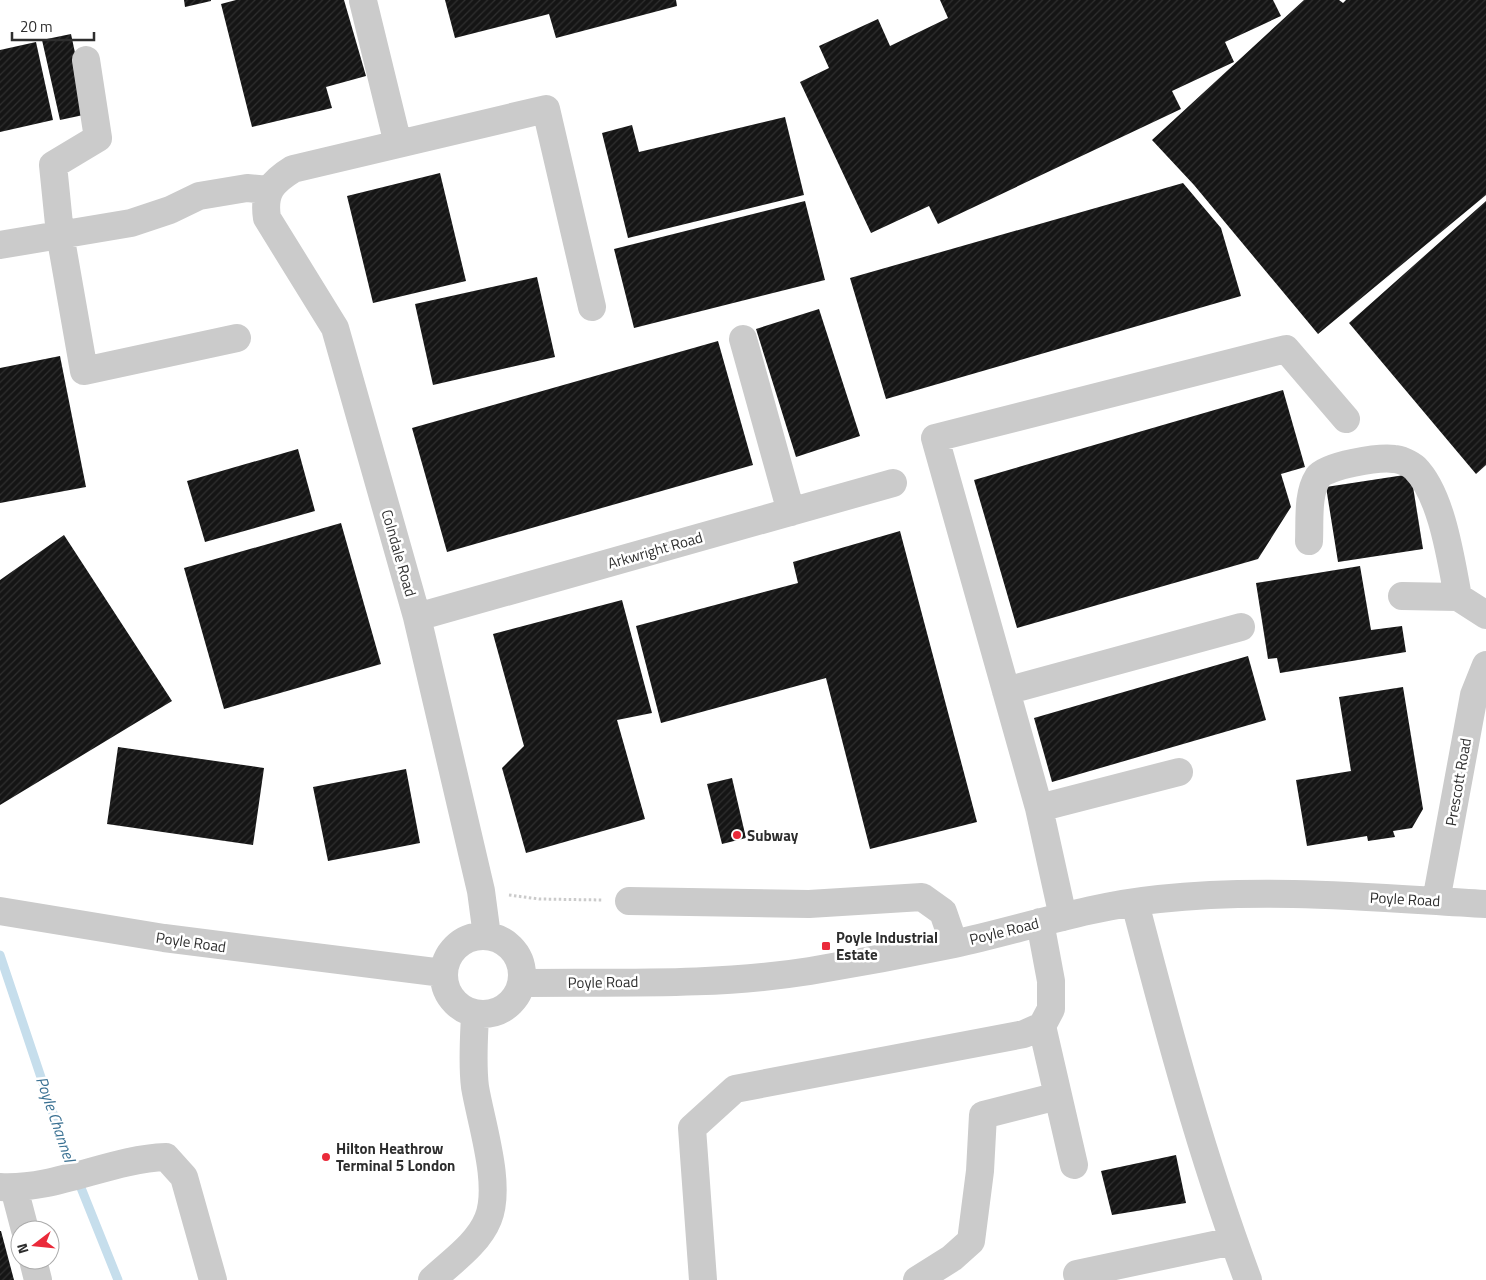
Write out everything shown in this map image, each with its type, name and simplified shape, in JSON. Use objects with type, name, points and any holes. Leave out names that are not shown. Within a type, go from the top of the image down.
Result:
[{"type":"street","points":[[363,1],[398,144]]},
{"type":"street","points":[[86,60],[98,138],[53,165],[50,235],[84,370],[237,338]]},
{"type":"street","points":[[0,245],[50,235],[132,223],[170,210],[199,196],[247,188],[270,190],[276,179],[293,169],[546,109],[592,307]]},
{"type":"street","name":"Colndale Road","points":[[270,190],[264,204],[266,218],[335,328],[417,618],[481,891],[486,936]]},
{"type":"street","points":[[743,339],[791,512]]},
{"type":"street","points":[[703,1280],[692,1128],[735,1089],[1024,1034],[1042,1026],[1051,1009],[1051,919],[1039,808],[935,438],[1286,349],[1346,419]]},
{"type":"street","points":[[1309,541],[1310,510],[1314,485],[1320,475],[1349,463],[1396,458],[1414,467],[1427,484],[1448,542],[1458,597]]},
{"type":"street","name":"Arkwright Road","points":[[417,618],[893,483]]},
{"type":"street","points":[[1402,596],[1458,597],[1486,615]]},
{"type":"street","points":[[1006,691],[1241,627]]},
{"type":"street","name":"Prescott Road","points":[[1436,901],[1474,695],[1486,665]]},
{"type":"street","points":[[1039,808],[1179,772]]},
{"type":"street","name":"Poyle Road","points":[[522,982],[710,980],[807,971],[954,944],[1051,919],[1135,903],[1220,893],[1334,895],[1486,904]]},
{"type":"street","points":[[629,901],[809,904],[922,897],[943,912],[954,944]]},
{"type":"street","points":[[1135,903],[1174,1053],[1244,1279]]},
{"type":"street","name":"Poyle Road","points":[[12,913],[174,940],[443,973]]},
{"type":"street","points":[[486,936],[505,942],[520,961],[522,982],[509,1005],[495,1013],[476,1015],[459,1008],[447,992],[443,973],[451,951],[470,937],[486,936]]},
{"type":"street","points":[[432,1280],[476,1239],[489,1218],[492,1190],[488,1152],[475,1086],[476,1015]]},
{"type":"street","points":[[1042,1026],[1074,1165]]},
{"type":"street","points":[[917,1280],[952,1258],[971,1241],[980,1171],[982,1116],[1058,1096]]},
{"type":"street","points":[[21,1220],[7,1188],[53,1181],[141,1158],[166,1157],[184,1177],[213,1280]]},
{"type":"street","points":[[1077,1274],[1233,1241]]},
{"type":"path","points":[[481,891],[539,899],[629,901]]},
{"type":"building","points":[[184,0],[211,0],[211,1],[185,7]]},
{"type":"building","points":[[236,0],[344,0],[366,76],[326,87],[332,108],[252,127],[221,4]]},
{"type":"building","points":[[445,0],[676,0],[677,6],[556,38],[549,14],[455,38]]},
{"type":"building","points":[[940,0],[1273,0],[1281,16],[1225,42],[1234,62],[1172,91],[1181,109],[938,224],[929,206],[871,233],[800,82],[829,68],[819,46],[878,19],[890,46],[948,18]]},
{"type":"building","points":[[1304,0],[1339,0],[1343,3],[1346,0],[1486,0],[1486,195],[1318,334],[1194,185],[1152,140]]},
{"type":"building","points":[[71,34],[88,114],[60,120],[42,40]]},
{"type":"building","points":[[36,42],[53,120],[0,132],[0,50]]},
{"type":"building","points":[[785,117],[804,195],[628,238],[602,133],[632,125],[639,152]]},
{"type":"building","points":[[440,173],[466,281],[373,303],[347,196]]},
{"type":"building","points":[[1183,183],[1221,228],[1241,296],[886,399],[850,278]]},
{"type":"building","points":[[805,201],[825,280],[634,328],[614,249]]},
{"type":"building","points":[[1486,201],[1486,465],[1476,474],[1349,323]]},
{"type":"building","points":[[537,277],[555,357],[433,385],[415,304]]},
{"type":"building","points":[[819,309],[860,436],[796,457],[756,329]]},
{"type":"building","points":[[718,341],[753,465],[447,552],[412,428]]},
{"type":"building","points":[[60,356],[86,487],[0,503],[0,368]]},
{"type":"building","points":[[1283,390],[1305,467],[1281,474],[1291,507],[1258,559],[1017,628],[974,480]]},
{"type":"building","points":[[298,449],[315,511],[205,542],[187,481]]},
{"type":"building","points":[[1411,474],[1423,549],[1338,562],[1326,487]]},
{"type":"building","points":[[341,523],[381,664],[224,709],[184,568]]},
{"type":"building","points":[[900,531],[977,822],[870,849],[826,678],[661,723],[636,626],[798,583],[793,562]]},
{"type":"building","points":[[64,535],[172,701],[0,805],[0,580]]},
{"type":"building","points":[[1360,566],[1371,630],[1402,626],[1406,652],[1280,673],[1277,658],[1268,659],[1256,583]]},
{"type":"building","points":[[622,600],[652,713],[617,720],[645,819],[526,853],[502,768],[524,746],[493,634]]},
{"type":"building","points":[[1248,656],[1266,720],[1052,782],[1034,718]]},
{"type":"building","points":[[1403,687],[1423,809],[1412,828],[1393,831],[1395,837],[1368,841],[1367,836],[1307,846],[1296,780],[1351,771],[1339,697]]},
{"type":"building","points":[[118,747],[264,768],[253,845],[107,824]]},
{"type":"building","points":[[406,769],[420,843],[328,861],[313,787]]},
{"type":"building","points":[[732,778],[746,838],[722,844],[707,784]]},
{"type":"building","points":[[1176,1155],[1186,1203],[1112,1215],[1101,1171]]},
{"type":"building","points":[[0,1231],[1,1231],[14,1280],[0,1280]]},
{"type":"waterway","name":"Poyle Channel","points":[[0,955],[63,1143],[118,1280]]},
{"type":"place","name":"Subway","points":[[737,835]]},
{"type":"place","name":"Poyle Industrial Estate","points":[[826,946]]},
{"type":"place","name":"Hilton Heathrow Terminal 5 London","points":[[326,1157]]}]
